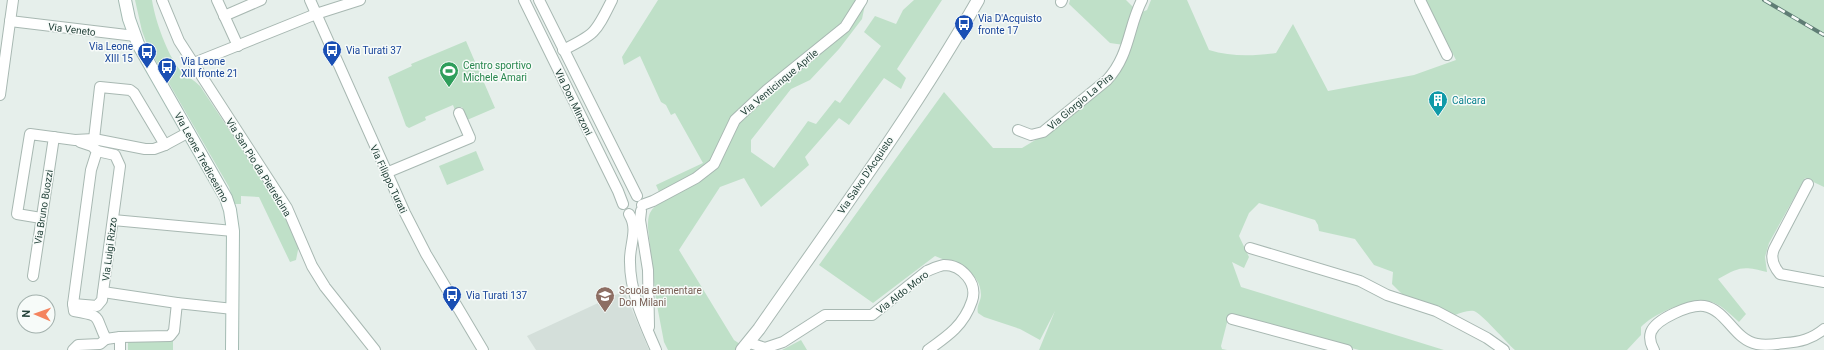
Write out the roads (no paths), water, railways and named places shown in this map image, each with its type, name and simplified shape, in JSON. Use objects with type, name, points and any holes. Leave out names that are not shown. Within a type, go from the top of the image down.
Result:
[{"type":"street","points":[[0,95],[13,0]]},
{"type":"street","name":"Via Leone Tredicesimo","points":[[126,0],[135,36],[226,198],[230,210],[233,231],[232,350]]},
{"type":"street","name":"Via San Pio da Pietrelcina","points":[[162,0],[179,41],[286,208],[312,266],[325,287],[375,350]]},
{"type":"street","points":[[217,0],[238,46]]},
{"type":"street","points":[[224,16],[261,0]]},
{"type":"street","name":"Via Filippo Turati","points":[[310,0],[386,173],[426,254],[483,350]]},
{"type":"street","points":[[194,63],[316,14],[360,0]]},
{"type":"street","name":"Via Don Minzoni","points":[[524,0],[618,191],[625,211],[629,214],[634,227],[630,261],[634,290],[656,350]]},
{"type":"street","name":"Via Don Minzoni","points":[[538,0],[640,204],[640,220],[648,270],[649,333]]},
{"type":"street","points":[[563,50],[588,37],[598,29],[612,0]]},
{"type":"street","name":"Via Venticinque Aprile","points":[[640,204],[653,201],[696,178],[714,164],[734,120],[767,90],[845,27],[862,0]]},
{"type":"street","name":"Via Salvo D'Acquisto","points":[[747,347],[948,53],[978,0]]},
{"type":"street","name":"Via Giorgio La Pira","points":[[1018,130],[1031,135],[1043,132],[1107,80],[1117,68],[1125,53],[1138,8],[1142,0]]},
{"type":"street","points":[[1420,0],[1447,55]]},
{"type":"street","points":[[0,41],[9,26]]},
{"type":"street","name":"Via Veneto","points":[[9,26],[135,36]]},
{"type":"street","points":[[94,139],[100,87],[130,90],[134,93],[165,145]]},
{"type":"street","points":[[386,173],[470,138],[459,113]]},
{"type":"street","points":[[75,140],[84,138],[94,139],[145,149],[165,145],[189,132]]},
{"type":"street","points":[[41,218],[17,214],[30,134],[75,140],[92,146],[97,151],[91,170],[73,304],[74,311],[93,314],[98,320],[106,339]]},
{"type":"street","name":"Via Bruno Buozzi","points":[[33,276],[54,137]]},
{"type":"street","name":"Via Luigi Rizzo","points":[[73,304],[97,306],[102,300],[120,166],[115,155],[97,151]]},
{"type":"street","points":[[1808,184],[1774,249],[1772,258],[1774,265],[1780,274],[1824,282]]},
{"type":"street","points":[[623,204],[624,200],[629,196],[640,204],[635,215],[629,214]]},
{"type":"street","points":[[113,220],[233,231]]},
{"type":"street","points":[[1250,248],[1360,281],[1387,295],[1436,311],[1487,338],[1504,350]]},
{"type":"street","name":"Via Aldo Moro","points":[[747,347],[765,348],[783,342],[825,315],[872,315],[935,267],[951,266],[966,274],[970,279],[973,286],[972,301],[957,329],[928,350]]},
{"type":"street","points":[[103,292],[233,310]]},
{"type":"street","points":[[73,350],[78,345],[100,344],[106,339],[120,336],[170,336],[174,331],[177,303]]},
{"type":"street","points":[[1654,350],[1651,337],[1654,329],[1676,312],[1691,306],[1703,306],[1714,310],[1740,336],[1756,344],[1766,345],[1799,342],[1810,338],[1824,329]]},
{"type":"street","points":[[1232,319],[1347,350]]},
{"type":"street","points":[[120,336],[120,350]]},
{"type":"railway","points":[[1764,0],[1824,35]]},
{"type":"place","name":"Via D'Acquisto fronte 17","points":[[964,41]]},
{"type":"place","name":"Via Turati 37","points":[[332,67]]},
{"type":"place","name":"Via Leone XIII 15","points":[[147,69]]},
{"type":"place","name":"Via Leone XIII fronte 21","points":[[167,84]]},
{"type":"place","name":"Centro sportivo Michele Amari","points":[[449,88]]},
{"type":"place","name":"Calcara","points":[[1438,117]]},
{"type":"place","name":"Via Turati 137","points":[[452,312]]},
{"type":"place","name":"Scuola elementare Don Milani","points":[[605,313]]}]
